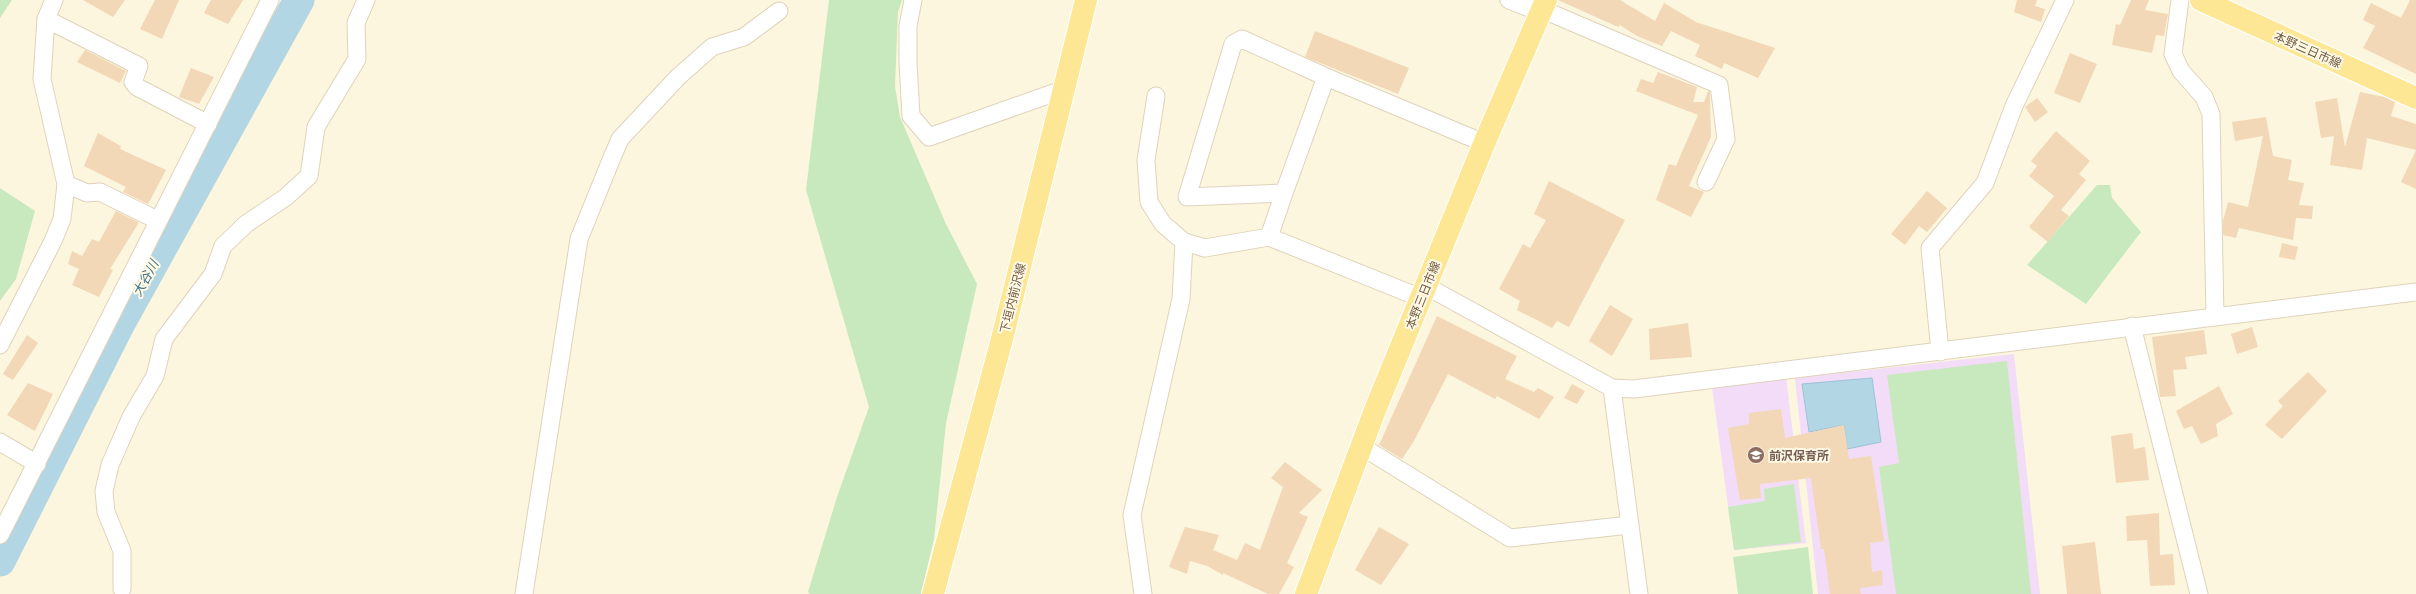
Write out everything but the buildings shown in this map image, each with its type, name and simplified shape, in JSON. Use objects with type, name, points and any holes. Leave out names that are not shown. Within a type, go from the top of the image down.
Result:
[{"type":"main road","name":"下垣内前沢線","points":[[933,594],[998,354],[1086,0]]},
{"type":"main road","name":"本野三日市線","points":[[2201,0],[2416,98]]},
{"type":"main road","name":"本野三日市線","points":[[1306,594],[1361,446],[1423,292],[1484,143],[1543,6]]},
{"type":"street","points":[[0,345],[53,241],[62,219],[66,184],[42,79],[46,19],[54,0]]},
{"type":"street","points":[[122,590],[122,551],[106,512],[104,498],[104,491],[110,465],[131,417],[155,376],[164,340],[213,274],[223,246],[246,224],[286,197],[309,176],[316,127],[357,59],[356,23],[366,0]]},
{"type":"street","points":[[913,0],[908,26],[911,116],[929,137],[1065,89]]},
{"type":"street","points":[[1509,0],[1543,6],[1553,14],[1719,85],[1726,139],[1706,182]]},
{"type":"street","points":[[1940,352],[1930,248],[1985,183],[2014,106],[2065,0]]},
{"type":"street","points":[[2180,0],[2173,54],[2181,71],[2204,97],[2211,114],[2215,316]]},
{"type":"street","points":[[0,535],[38,464],[157,220],[208,124],[267,1]]},
{"type":"street","points":[[524,594],[579,239],[620,139],[678,77],[712,47],[744,37],[779,12]]},
{"type":"street","points":[[46,19],[139,66],[133,82],[137,87],[208,124]]},
{"type":"street","points":[[1284,193],[1186,196],[1233,44],[1242,39],[1326,78],[1484,143]]},
{"type":"street","points":[[1269,238],[1326,78]]},
{"type":"street","points":[[1156,96],[1146,160],[1149,202],[1163,224],[1184,242],[1206,248],[1269,238],[1423,292],[1612,388],[1634,389],[1940,352],[2132,326],[2416,292]]},
{"type":"street","points":[[66,184],[87,193],[100,192],[157,220]]},
{"type":"street","points":[[1143,594],[1132,515],[1181,299],[1184,242]]},
{"type":"street","points":[[2132,326],[2199,594]]},
{"type":"street","points":[[1612,388],[1639,594]]},
{"type":"street","points":[[0,442],[38,464]]},
{"type":"street","points":[[1361,446],[1510,538],[1630,526]]},
{"type":"shaded area","points":[[2014,354],[2040,594],[1818,594],[1795,378]]},
{"type":"shaded area","points":[[1786,377],[1806,543],[1734,550],[1712,387]]},
{"type":"green space","points":[[0,0],[12,0],[0,18]]},
{"type":"green space","points":[[829,0],[902,0],[898,12],[895,86],[900,117],[946,224],[977,284],[946,423],[934,539],[921,594],[810,594],[808,592],[837,497],[869,407],[806,190]]},
{"type":"green space","points":[[2097,185],[2110,185],[2112,198],[2141,232],[2086,304],[2027,265]]},
{"type":"green space","points":[[0,188],[35,211],[16,279],[0,301]]},
{"type":"green space","points":[[2007,361],[2031,594],[1896,594],[1879,467],[1899,463],[1887,375]]},
{"type":"green space","points":[[1794,484],[1801,542],[1734,550],[1728,507],[1765,501],[1764,489]]},
{"type":"green space","points":[[1808,547],[1813,594],[1738,594],[1733,557]]},
{"type":"water","points":[[1872,378],[1881,442],[1847,449],[1844,425],[1809,432],[1802,384]]},
{"type":"waterway","name":"大谷川","points":[[0,561],[119,325],[299,0]]},
{"type":"place","name":"前沢保育所","points":[[1756,455]]}]
